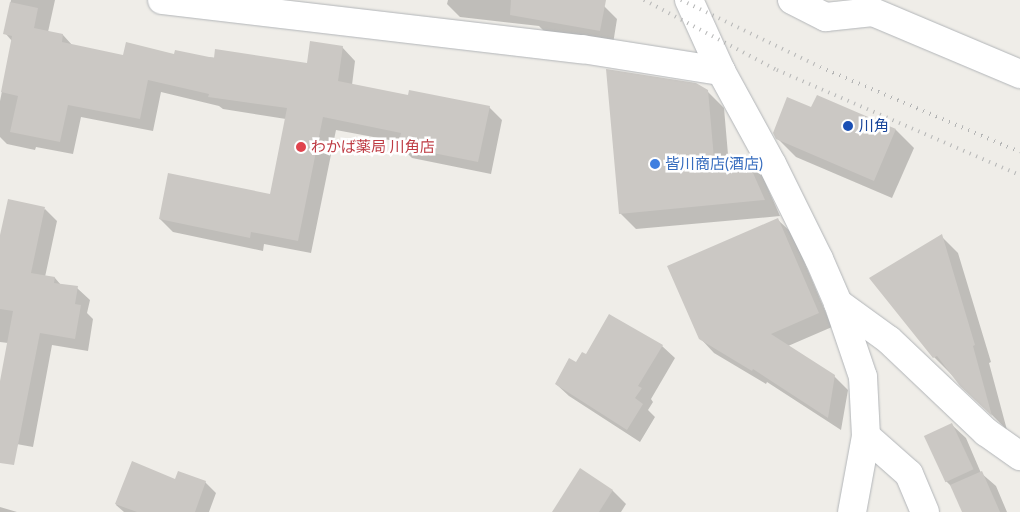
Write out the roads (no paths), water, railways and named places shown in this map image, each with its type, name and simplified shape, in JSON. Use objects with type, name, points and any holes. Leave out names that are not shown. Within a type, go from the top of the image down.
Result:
[{"type":"street","points":[[162,0],[582,49],[720,71]]},
{"type":"street","points":[[689,0],[720,71],[772,164],[838,302],[863,377],[866,436],[852,512]]},
{"type":"street","points":[[792,0],[826,17],[873,12],[1020,74]]},
{"type":"street","points":[[838,302],[889,340],[986,432],[1020,456]]},
{"type":"street","points":[[866,436],[909,474],[925,512]]},
{"type":"railway","points":[[644,0],[777,70],[1020,175]]},
{"type":"railway","points":[[681,0],[820,67],[1020,152]]},
{"type":"place","name":"川角","points":[[848,126]]},
{"type":"place","name":"わかば薬局 川角店","points":[[301,147]]},
{"type":"place","name":"皆川商店(酒店)","points":[[655,164]]}]
